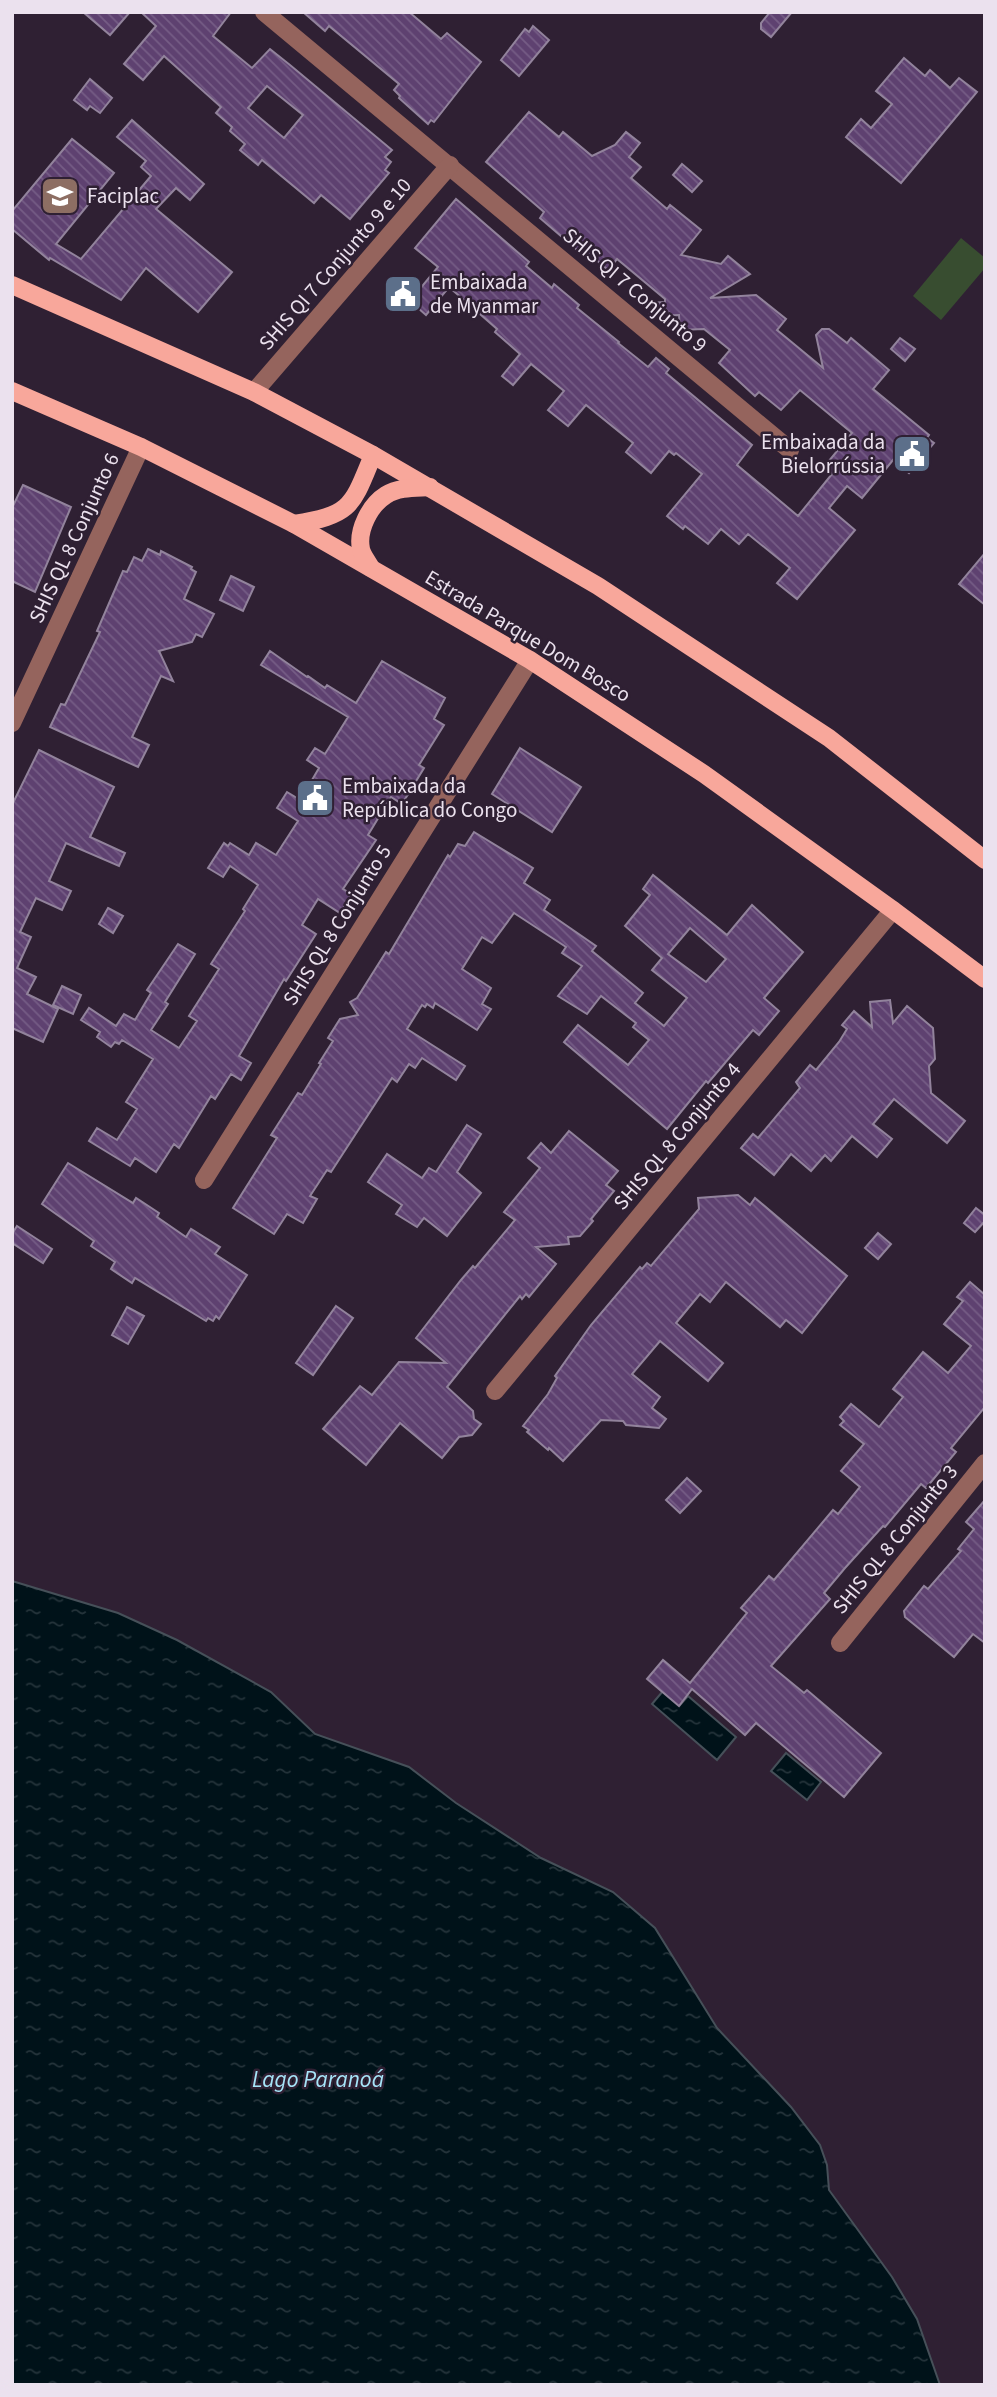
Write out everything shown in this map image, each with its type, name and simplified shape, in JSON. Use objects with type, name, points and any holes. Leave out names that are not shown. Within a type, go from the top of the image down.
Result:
[{"type":"main road","points":[[17,290],[254,392],[430,487],[598,586],[829,738],[985,860]]},
{"type":"main road","name":"Estrada Parque Dom Bosco","points":[[12,391],[141,447],[294,524],[530,660],[704,774],[977,967],[985,979]]},
{"type":"main road","points":[[294,524],[324,519],[352,502],[373,455]]},
{"type":"main road","points":[[372,569],[361,550],[361,534],[374,506],[385,495],[401,489],[430,487]]},
{"type":"street","name":"SHIS QI 7 Conjunto 9","points":[[264,12],[790,450]]},
{"type":"street","name":"SHIS QI 7 Conjunto 9 e 10","points":[[254,392],[450,165]]},
{"type":"street","name":"SHIS QL 8 Conjunto 6","points":[[12,723],[141,447]]},
{"type":"street","name":"SHIS QL 8 Conjunto 5","points":[[204,1180],[530,660]]},
{"type":"street","name":"SHIS QL 8 Conjunto 4","points":[[495,1391],[894,910]]},
{"type":"street","name":"SHIS QL 8 Conjunto 3","points":[[840,1643],[985,1464]]},
{"type":"green space","points":[[961,238],[985,258],[985,268],[941,320],[913,296]]},
{"type":"water","name":"Lago Paranoá","points":[[12,1581],[118,1613],[177,1640],[271,1692],[315,1734],[409,1767],[456,1803],[541,1858],[613,1892],[655,1928],[717,2028],[791,2107],[820,2145],[827,2165],[829,2190],[892,2277],[917,2319],[940,2385],[12,2385]]},
{"type":"water","points":[[663,1691],[680,1705],[688,1696],[736,1737],[717,1760],[652,1704]]},
{"type":"water","points":[[786,1753],[821,1782],[807,1800],[771,1771]]},
{"type":"building","points":[[83,12],[130,12],[110,35]]},
{"type":"building","points":[[141,12],[231,12],[213,36],[252,68],[270,49],[392,150],[385,157],[391,162],[385,170],[389,173],[350,219],[321,195],[314,203],[262,160],[258,165],[240,150],[245,144],[230,131],[232,127],[216,113],[221,107],[164,56],[143,80],[124,64],[156,26]],"holes":[[[267,86],[303,115],[284,138],[248,108]]]},
{"type":"building","points":[[303,12],[409,12],[441,39],[447,33],[481,62],[434,122],[431,120],[428,124],[399,98],[394,90],[399,84],[329,26],[325,31]]},
{"type":"building","points":[[770,12],[792,12],[771,37],[761,29],[761,23]]},
{"type":"building","points":[[533,26],[549,40],[519,76],[501,60],[525,29],[529,32]]},
{"type":"building","points":[[904,58],[925,76],[930,70],[950,88],[959,78],[977,92],[901,183],[846,137],[861,119],[871,128],[892,104],[876,91]]},
{"type":"building","points":[[90,79],[112,98],[100,113],[90,106],[87,110],[74,100]]},
{"type":"building","points":[[529,112],[559,137],[563,132],[592,156],[615,145],[626,132],[640,143],[629,157],[641,167],[631,178],[667,209],[670,205],[701,230],[681,255],[721,264],[728,256],[750,274],[710,298],[756,295],[786,319],[777,330],[823,368],[816,335],[822,329],[829,329],[847,343],[851,338],[889,370],[873,389],[929,435],[927,438],[934,443],[909,473],[893,460],[862,498],[847,486],[829,508],[855,530],[797,599],[777,583],[790,568],[748,534],[739,544],[721,529],[708,544],[667,516],[702,474],[676,453],[674,455],[669,451],[651,473],[626,452],[633,443],[586,405],[568,426],[548,410],[564,391],[531,364],[513,385],[502,376],[520,354],[495,332],[497,329],[449,287],[426,315],[410,301],[438,267],[415,248],[456,199],[529,262],[526,266],[552,288],[554,284],[618,343],[648,367],[656,358],[669,369],[666,373],[752,445],[737,465],[798,516],[832,474],[824,467],[852,433],[800,390],[781,410],[759,392],[755,396],[719,363],[730,350],[704,329],[680,330],[679,315],[650,316],[649,303],[665,302],[665,299],[617,259],[608,270],[593,257],[590,261],[540,218],[544,212],[486,162]]},
{"type":"building","points":[[132,120],[204,184],[190,200],[176,188],[156,209],[232,272],[198,312],[146,268],[121,300],[50,258],[49,260],[12,229],[12,211],[72,139],[114,173],[56,244],[81,259],[151,176],[141,167],[146,161],[117,137]]},
{"type":"building","points":[[682,164],[702,181],[692,192],[673,175]]},
{"type":"building","points":[[900,338],[915,349],[905,361],[891,349]]},
{"type":"building","points":[[23,485],[71,507],[35,592],[12,581],[12,508]]},
{"type":"building","points":[[148,549],[160,555],[161,551],[192,567],[196,572],[184,599],[214,614],[202,637],[196,634],[192,642],[159,651],[173,681],[161,676],[132,737],[149,745],[138,767],[50,727],[61,704],[65,705],[100,632],[97,631],[123,571],[127,572],[134,557],[142,561]]},
{"type":"building","points":[[985,553],[985,605],[959,584]]},
{"type":"building","points":[[231,576],[254,587],[243,611],[220,600]]},
{"type":"building","points":[[270,651],[325,688],[327,685],[356,703],[382,661],[445,698],[434,719],[444,725],[419,765],[424,768],[402,804],[391,797],[368,835],[376,840],[343,889],[352,894],[340,913],[318,899],[302,925],[316,934],[286,981],[284,979],[239,1056],[251,1063],[241,1080],[231,1074],[215,1099],[211,1096],[179,1148],[174,1144],[156,1172],[135,1158],[130,1166],[89,1141],[97,1128],[117,1140],[137,1109],[126,1102],[153,1059],[122,1040],[111,1047],[97,1037],[100,1032],[81,1020],[89,1008],[116,1026],[124,1014],[135,1020],[151,993],[147,990],[178,944],[195,954],[151,1030],[179,1048],[197,1021],[189,1016],[219,969],[211,964],[245,911],[243,909],[258,885],[230,866],[223,877],[208,868],[224,843],[228,846],[230,843],[249,855],[256,843],[276,855],[298,821],[277,808],[287,792],[297,798],[302,791],[305,792],[319,768],[307,760],[315,748],[325,754],[348,717],[261,665]]},
{"type":"building","points":[[520,748],[581,787],[552,832],[492,794]]},
{"type":"building","points":[[39,750],[114,787],[90,837],[125,853],[119,866],[66,843],[49,881],[71,891],[62,910],[36,898],[20,932],[31,937],[17,968],[36,977],[27,994],[58,1009],[43,1042],[12,1028],[12,805]]},
{"type":"building","points":[[474,832],[533,868],[524,883],[550,900],[544,910],[596,946],[592,951],[643,993],[635,1003],[664,1026],[687,998],[652,970],[662,958],[625,926],[650,895],[643,889],[653,875],[727,935],[752,905],[803,952],[764,998],[779,1011],[759,1035],[753,1030],[667,1129],[564,1042],[578,1025],[628,1065],[649,1040],[633,1027],[636,1023],[601,996],[587,1014],[558,996],[582,966],[562,953],[566,947],[514,913],[492,943],[482,937],[462,969],[491,988],[482,1004],[491,1009],[477,1030],[435,1003],[433,1008],[427,1004],[425,1007],[422,1005],[407,1029],[465,1066],[456,1080],[422,1058],[415,1068],[409,1064],[397,1082],[392,1078],[331,1172],[327,1170],[310,1196],[317,1199],[303,1223],[287,1214],[274,1234],[233,1208],[277,1138],[271,1135],[298,1093],[302,1095],[321,1064],[319,1063],[333,1041],[328,1038],[340,1019],[358,1015],[350,1002],[357,998],[386,952],[389,954],[448,855],[450,857],[458,844],[465,846]],"holes":[[[690,928],[726,959],[706,982],[668,954]]]},
{"type":"building","points":[[108,908],[123,916],[113,933],[99,924]]},
{"type":"building","points":[[62,986],[81,995],[73,1014],[53,1005]]},
{"type":"building","points":[[890,1000],[893,1023],[907,1006],[933,1028],[935,1059],[929,1066],[931,1093],[965,1121],[947,1143],[894,1099],[873,1124],[892,1139],[877,1157],[852,1136],[831,1161],[825,1155],[811,1171],[791,1154],[774,1175],[741,1148],[753,1134],[758,1138],[800,1088],[796,1082],[810,1065],[816,1070],[839,1042],[847,1029],[842,1025],[854,1011],[872,1027],[870,1002]]},
{"type":"building","points":[[467,1125],[481,1134],[457,1172],[481,1193],[447,1236],[424,1218],[417,1227],[396,1214],[402,1205],[368,1182],[387,1154],[422,1178],[429,1168],[436,1172]]},
{"type":"building","points":[[569,1131],[618,1171],[606,1185],[614,1191],[580,1236],[568,1237],[569,1244],[536,1247],[556,1264],[529,1297],[526,1294],[522,1299],[520,1296],[447,1387],[473,1411],[474,1419],[481,1424],[472,1435],[459,1437],[442,1458],[400,1423],[366,1465],[323,1429],[360,1386],[372,1395],[399,1362],[446,1363],[416,1338],[461,1280],[473,1266],[475,1268],[515,1220],[504,1212],[540,1168],[528,1158],[541,1143],[551,1153]]},
{"type":"building","points":[[68,1163],[133,1203],[136,1198],[159,1213],[157,1217],[186,1237],[191,1229],[220,1247],[215,1254],[247,1275],[219,1319],[216,1316],[213,1321],[208,1318],[206,1321],[135,1278],[132,1283],[111,1269],[115,1262],[91,1246],[94,1241],[42,1204]]},
{"type":"building","points":[[738,1195],[750,1205],[755,1198],[847,1276],[802,1333],[786,1320],[780,1327],[726,1282],[710,1302],[700,1294],[676,1323],[723,1363],[708,1381],[660,1341],[632,1374],[660,1397],[652,1408],[666,1419],[659,1428],[601,1420],[563,1461],[523,1426],[548,1394],[557,1378],[555,1376],[591,1325],[640,1267],[642,1269],[647,1263],[651,1266],[699,1209],[698,1198]]},
{"type":"building","points":[[976,1208],[985,1215],[985,1221],[975,1232],[964,1223]]},
{"type":"building","points":[[17,1226],[52,1249],[43,1263],[12,1243],[12,1234]]},
{"type":"building","points":[[878,1233],[891,1244],[878,1259],[865,1248]]},
{"type":"building","points":[[970,1282],[985,1295],[985,1407],[951,1448],[956,1452],[926,1488],[921,1484],[885,1527],[883,1526],[845,1568],[824,1593],[830,1599],[771,1666],[804,1693],[807,1690],[881,1753],[844,1797],[756,1723],[745,1735],[692,1689],[679,1706],[647,1679],[663,1660],[690,1683],[747,1613],[741,1608],[769,1576],[774,1580],[833,1510],[838,1514],[860,1487],[841,1471],[864,1444],[840,1425],[844,1421],[840,1417],[851,1404],[879,1427],[903,1397],[893,1389],[923,1352],[948,1373],[971,1346],[944,1324],[963,1301],[957,1297]]},
{"type":"building","points":[[336,1306],[353,1318],[313,1375],[296,1363]]},
{"type":"building","points":[[127,1307],[144,1316],[128,1344],[112,1335]]},
{"type":"building","points":[[687,1478],[701,1491],[680,1513],[666,1500]]},
{"type":"building","points":[[985,1500],[985,1643],[973,1634],[954,1657],[905,1617],[904,1611],[924,1586],[928,1589],[961,1551],[958,1549],[974,1529],[966,1522]]},
{"type":"place","name":"Faciplac","points":[[60,196]]},
{"type":"place","name":"Embaixada de Myanmar","points":[[403,294]]},
{"type":"place","name":"Embaixada da Bielorrússia","points":[[912,454]]},
{"type":"place","name":"Embaixada da República do Congo","points":[[315,798]]}]
